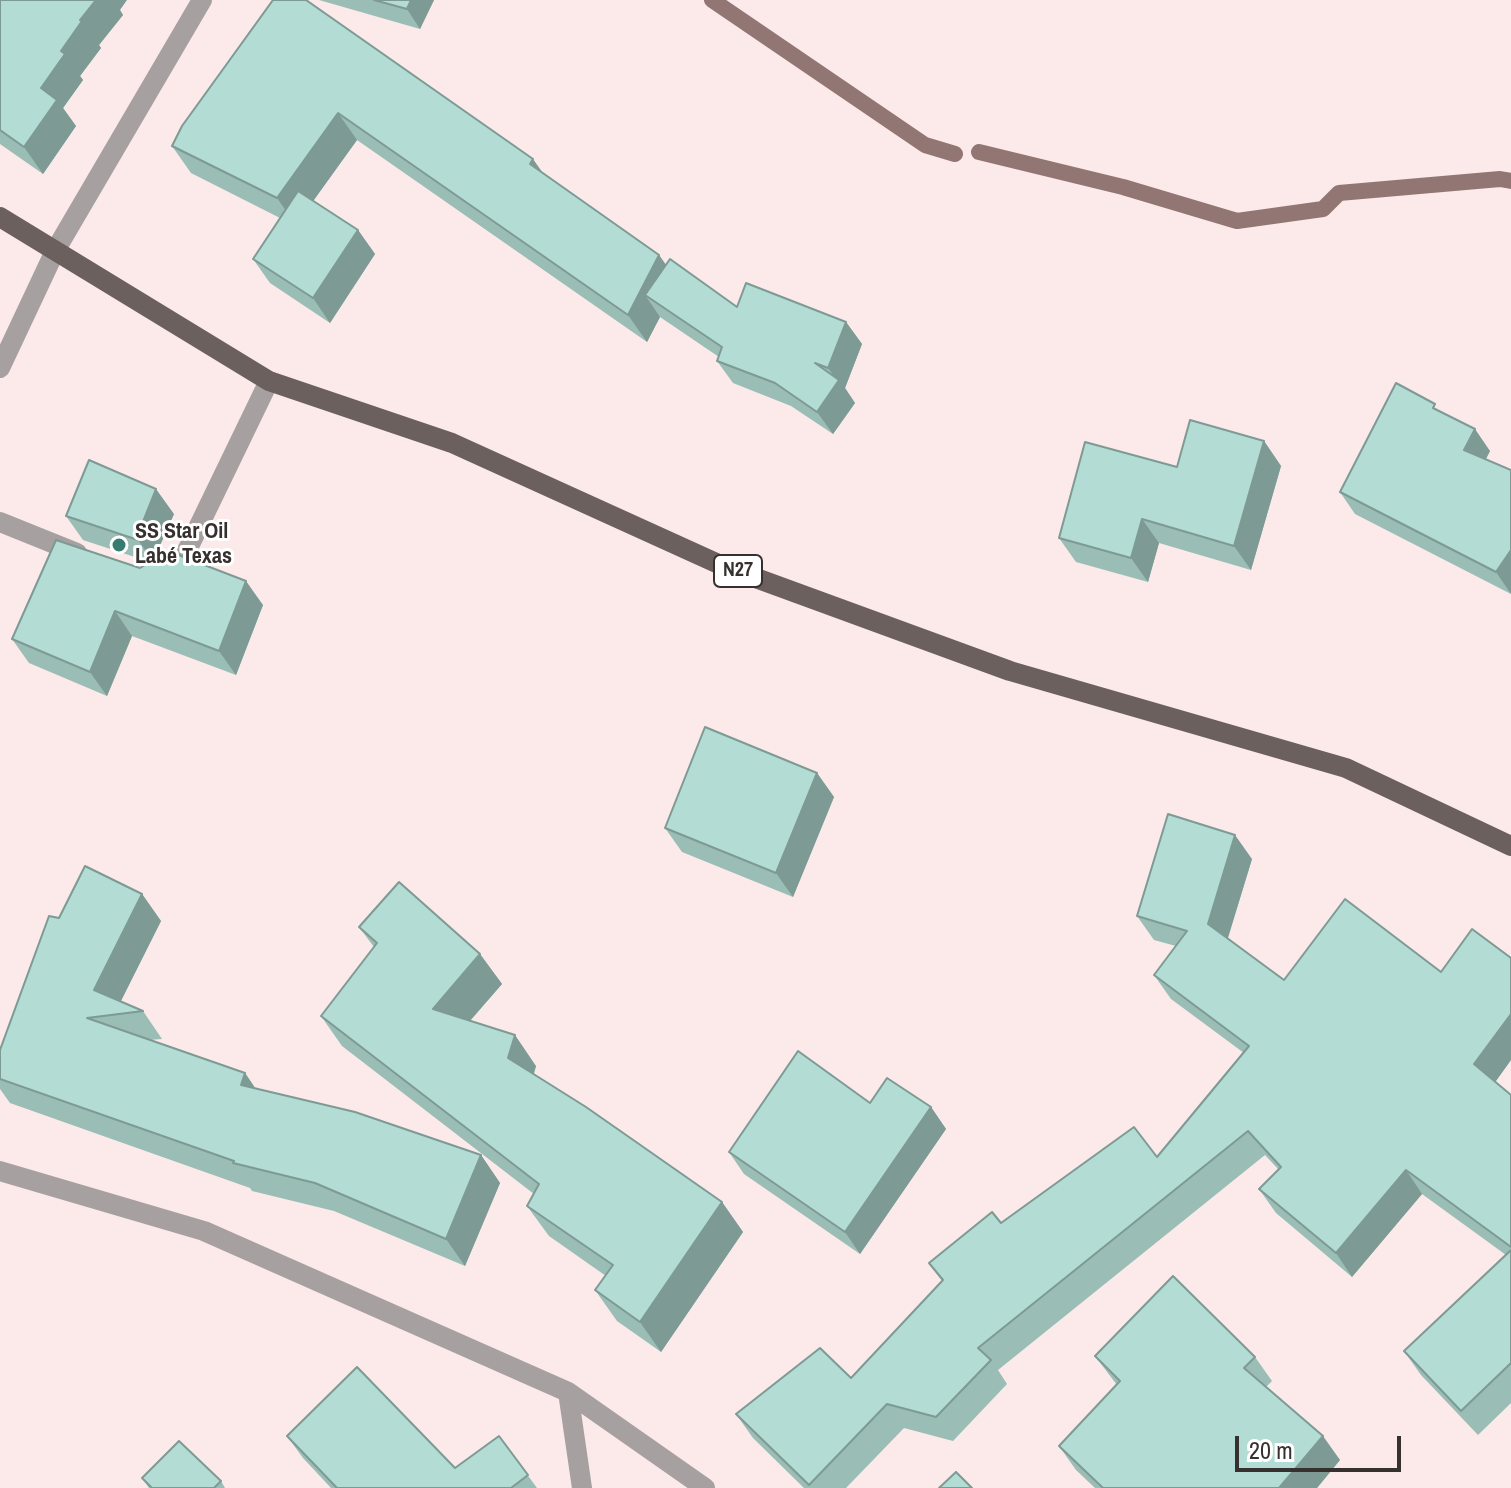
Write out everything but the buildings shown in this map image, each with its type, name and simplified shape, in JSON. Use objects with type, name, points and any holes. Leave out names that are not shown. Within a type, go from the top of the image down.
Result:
[{"type":"main road","name":"N27","points":[[0,217],[269,381],[452,443],[723,566],[1010,671],[1346,768],[1511,846]]},
{"type":"street","points":[[0,368],[55,251],[202,0]]},
{"type":"street","points":[[142,575],[156,579],[181,563],[269,381]]},
{"type":"street","points":[[0,522],[100,560]]},
{"type":"street","points":[[0,1171],[204,1231],[568,1392],[705,1488]]},
{"type":"street","points":[[568,1392],[582,1488]]},
{"type":"waterway","points":[[712,0],[925,145],[955,154]]},
{"type":"waterway","points":[[979,152],[1123,187],[1237,221],[1323,209],[1339,193],[1500,179],[1511,181]]},
{"type":"place","name":"SS Star Oil Labé Texas","points":[[119,545]]}]
